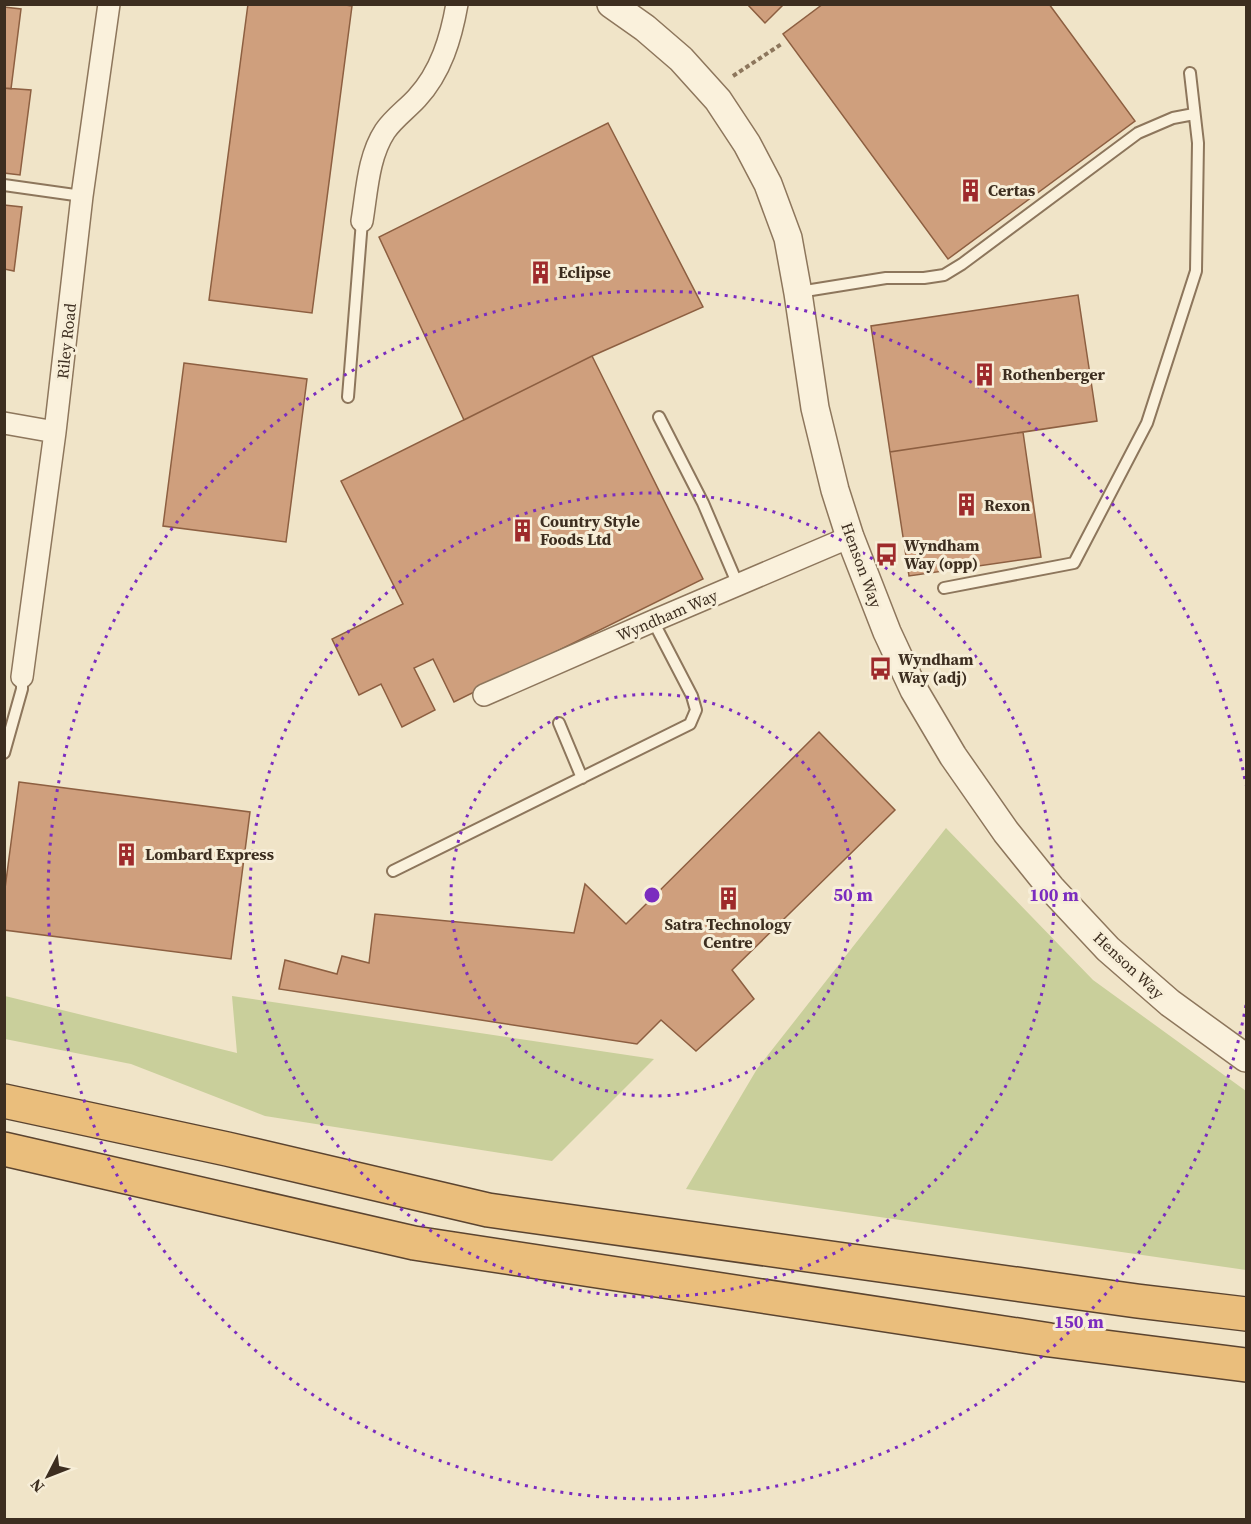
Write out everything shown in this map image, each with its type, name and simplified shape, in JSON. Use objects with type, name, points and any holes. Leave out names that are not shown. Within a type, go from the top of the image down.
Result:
[{"type":"highway","points":[[4,1101],[227,1149],[488,1210],[1137,1301],[1246,1314]]},
{"type":"highway","points":[[4,1149],[414,1243],[1050,1340],[1246,1365]]},
{"type":"street","name":"Riley Road","points":[[22,677],[56,432],[82,196],[108,4]]},
{"type":"street","points":[[362,221],[369,172],[377,146],[386,130],[418,97],[434,74],[453,30],[457,4]]},
{"type":"street","name":"Henson Way","points":[[611,4],[645,28],[681,59],[718,100],[747,144],[768,184],[788,238],[815,408],[850,537],[887,632],[914,690],[953,756],[1006,832],[1051,888],[1108,949],[1170,1003],[1246,1058]]},
{"type":"street","points":[[4,423],[56,432]]},
{"type":"street","name":"Wyndham Way","points":[[484,695],[850,537]]},
{"type":"lane","points":[[944,588],[1074,564],[1147,423],[1196,271],[1197,143],[1190,73]]},
{"type":"lane","points":[[798,292],[886,278],[924,278],[944,275],[962,264],[1137,133],[1173,118],[1194,114]]},
{"type":"lane","points":[[4,185],[82,196]]},
{"type":"lane","points":[[348,397],[362,221]]},
{"type":"lane","points":[[659,417],[703,502],[738,585]]},
{"type":"lane","points":[[393,872],[690,724],[696,710],[692,696],[653,621]]},
{"type":"lane","points":[[4,753],[22,688],[22,677]]},
{"type":"lane","points":[[559,723],[582,778]]},
{"type":"path","points":[[734,76],[783,43]]},
{"type":"green space","points":[[946,828],[1093,980],[1246,1091],[1246,1270],[686,1189],[757,1069]]},
{"type":"green space","points":[[5,996],[237,1053],[232,996],[654,1059],[552,1161],[265,1116],[131,1064],[5,1039]]},
{"type":"building","points":[[248,4],[352,6],[312,313],[209,300]]},
{"type":"building","points":[[747,4],[784,4],[765,23]]},
{"type":"building","name":"Certas","points":[[823,4],[1049,4],[1135,121],[948,259],[783,34]]},
{"type":"building","points":[[4,7],[21,9],[11,89],[4,88]]},
{"type":"building","points":[[4,88],[31,90],[20,175],[4,173]]},
{"type":"building","name":"Eclipse","points":[[608,123],[703,307],[592,356],[464,420],[379,237]]},
{"type":"building","points":[[4,205],[22,207],[14,271],[4,269]]},
{"type":"building","name":"Rothenberger","points":[[1078,295],[1097,421],[890,452],[871,326]]},
{"type":"building","name":"Country Style Foods Ltd","points":[[592,356],[703,579],[454,702],[433,659],[414,668],[435,710],[402,727],[381,684],[359,695],[332,639],[403,604],[341,481]]},
{"type":"building","points":[[184,363],[307,379],[286,542],[163,526]]},
{"type":"building","name":"Rexon","points":[[1023,432],[1041,557],[909,576],[890,452]]},
{"type":"building","name":"Satra Technology Centre","points":[[819,732],[895,810],[732,970],[754,999],[696,1051],[661,1020],[637,1044],[279,989],[285,960],[337,974],[342,956],[369,963],[375,914],[574,933],[585,884],[626,924]]},
{"type":"building","name":"Lombard Express","points":[[19,782],[250,812],[231,959],[4,930],[4,896]]},
{"type":"place","name":"Certas","points":[[970,190]]},
{"type":"place","name":"Eclipse","points":[[540,272]]},
{"type":"place","name":"Rothenberger","points":[[984,374]]},
{"type":"place","name":"Rexon","points":[[966,505]]},
{"type":"place","name":"Country Style Foods Ltd","points":[[522,530]]},
{"type":"place","name":"Wyndham Way (opp)","points":[[886,554]]},
{"type":"place","name":"Wyndham Way (adj)","points":[[880,668]]},
{"type":"place","name":"Lombard Express","points":[[127,854]]},
{"type":"place","name":"Satra Technology Centre","points":[[728,899]]}]
